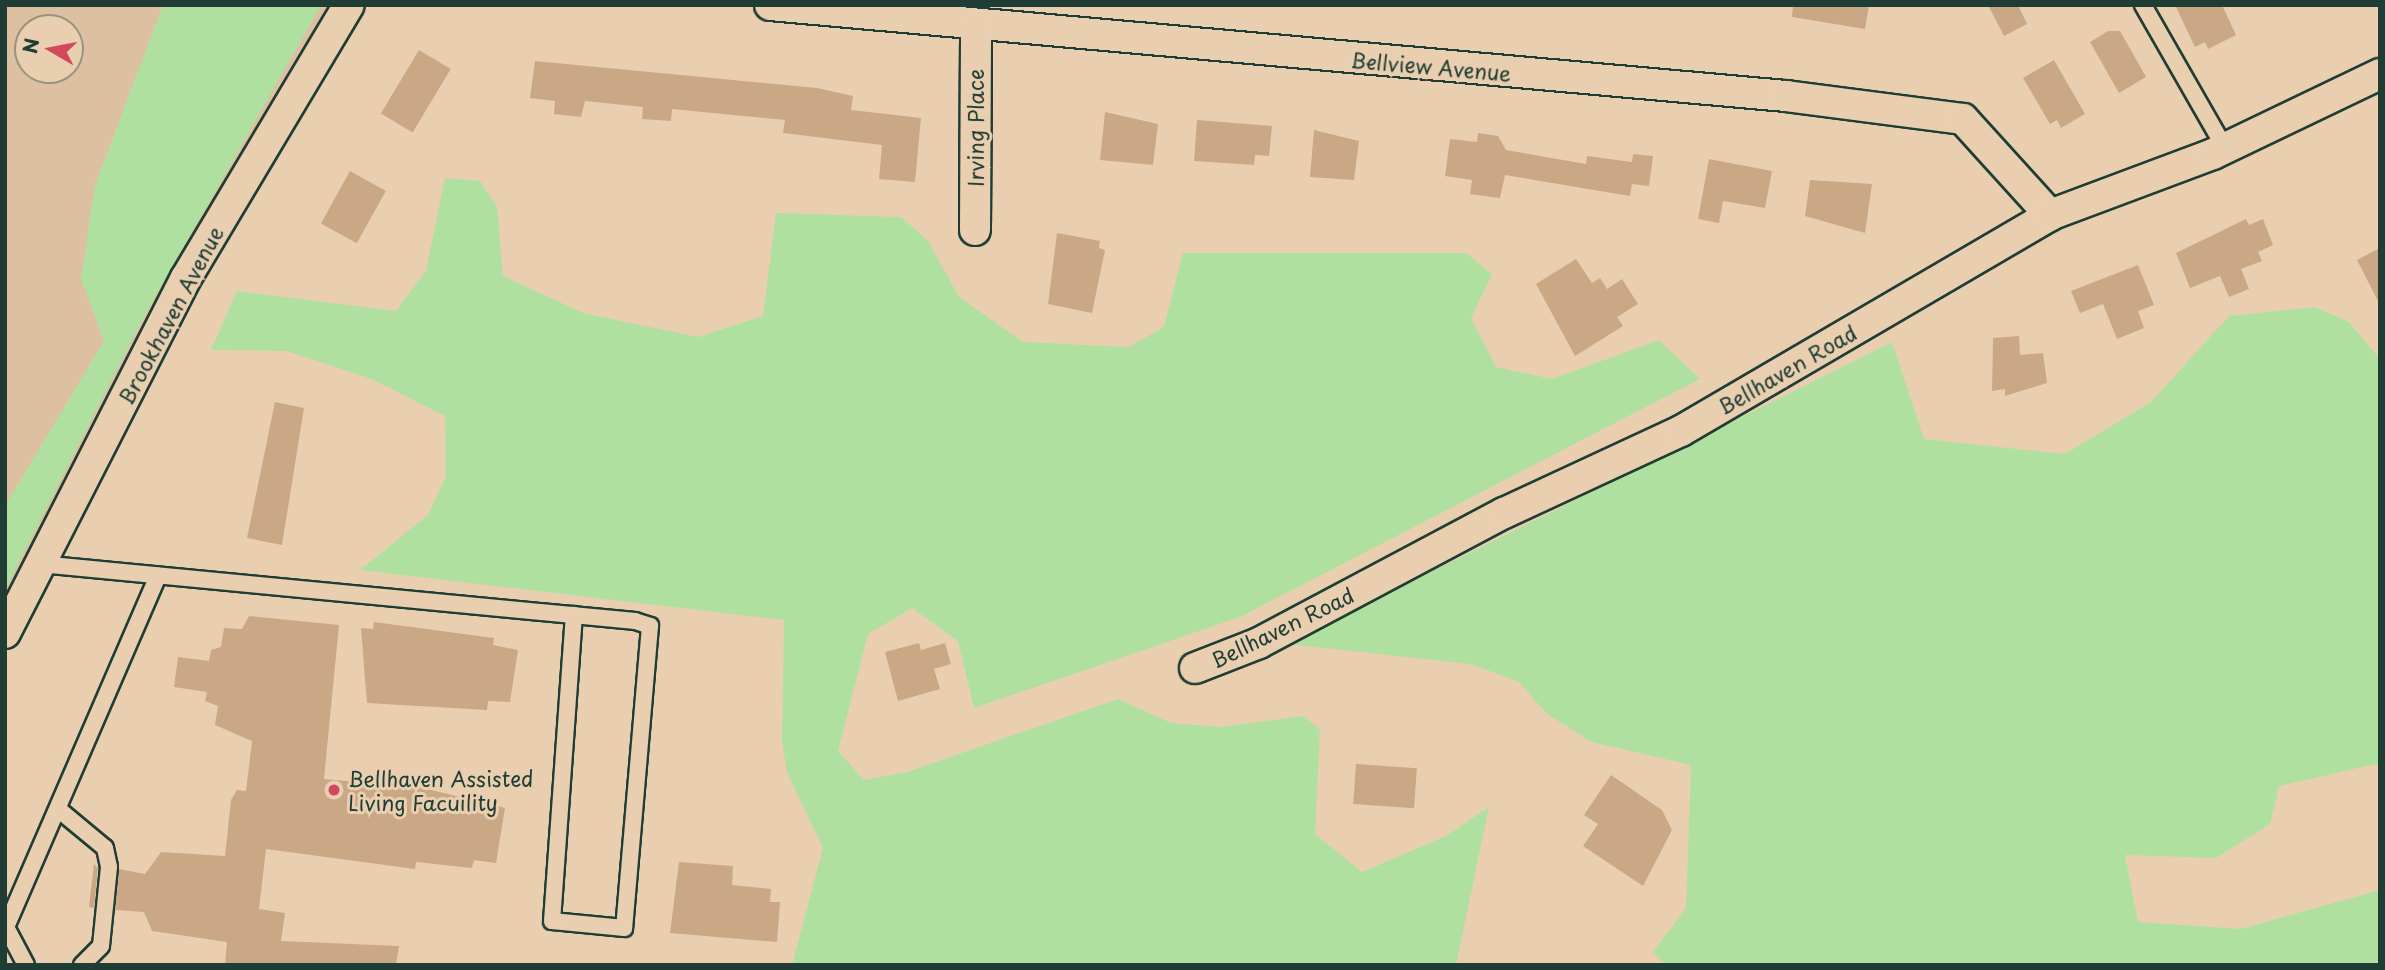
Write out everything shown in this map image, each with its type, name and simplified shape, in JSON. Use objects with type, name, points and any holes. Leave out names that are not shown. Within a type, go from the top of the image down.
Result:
[{"type":"street","name":"Brookhaven Avenue","points":[[5,633],[186,278],[349,5]]},
{"type":"street","name":"Bellview Avenue","points":[[770,5],[976,26],[1786,96],[1963,120],[2050,215]]},
{"type":"street","name":"Irving Place","points":[[975,230],[976,26]]},
{"type":"street","name":"Bellhaven Road","points":[[1195,668],[1259,643],[1504,513],[1681,431],[2050,215],[2225,148],[2380,74]]},
{"type":"lane","points":[[2143,5],[2225,148]]},
{"type":"lane","points":[[40,564],[574,615],[650,626],[624,928],[552,922],[574,615]]},
{"type":"lane","points":[[26,965],[6,928],[158,575]]},
{"type":"lane","points":[[58,809],[105,848],[109,867],[101,946],[82,965]]},
{"type":"shaded area","points":[[5,5],[336,5],[5,607]]},
{"type":"green space","points":[[163,5],[321,5],[142,320],[5,589],[5,506],[104,341],[81,279],[95,185]]},
{"type":"green space","points":[[445,178],[480,181],[497,207],[503,276],[583,313],[698,337],[763,316],[776,213],[901,217],[928,241],[959,297],[1023,342],[1129,347],[1164,327],[1183,253],[1466,253],[1492,274],[1471,318],[1496,367],[1552,379],[1659,340],[1700,379],[1240,617],[974,708],[958,641],[912,608],[868,634],[838,751],[864,780],[907,772],[1118,699],[1171,723],[1219,727],[1304,716],[1320,730],[1315,834],[1362,872],[1446,836],[1489,807],[1456,965],[792,965],[823,848],[787,772],[782,742],[784,620],[360,570],[428,515],[446,476],[445,416],[372,379],[286,351],[211,350],[237,291],[396,311],[426,271]]},
{"type":"green space","points":[[2315,307],[2349,322],[2380,359],[2380,763],[2279,786],[2270,824],[2216,858],[2125,855],[2138,922],[2241,929],[2380,890],[2380,965],[1666,965],[1653,952],[1686,908],[1691,765],[1592,742],[1547,714],[1519,682],[1471,664],[1287,644],[1892,342],[1924,439],[2065,454],[2151,402],[2229,316]]},
{"type":"building","points":[[1793,5],[1869,5],[1865,29],[1792,17]]},
{"type":"building","points":[[1988,5],[2018,5],[2027,24],[2004,36]]},
{"type":"building","points":[[2175,5],[2222,5],[2236,35],[2208,49],[2205,42],[2195,47]]},
{"type":"building","points":[[2108,31],[2120,31],[2146,77],[2119,93],[2090,42]]},
{"type":"building","points":[[419,50],[451,69],[413,132],[381,113]]},
{"type":"building","points":[[2054,60],[2085,114],[2061,128],[2057,120],[2050,124],[2023,78]]},
{"type":"building","points":[[535,61],[817,88],[853,96],[851,110],[921,118],[915,182],[879,179],[882,145],[783,133],[785,120],[672,109],[671,121],[642,119],[643,107],[585,101],[581,117],[554,114],[555,101],[530,98]]},
{"type":"building","points":[[1105,112],[1158,124],[1153,165],[1100,160]]},
{"type":"building","points":[[1197,120],[1272,126],[1269,156],[1255,155],[1254,165],[1194,161]]},
{"type":"building","points":[[1314,130],[1359,141],[1354,180],[1310,177]]},
{"type":"building","points":[[1478,133],[1498,136],[1506,150],[1586,164],[1587,156],[1632,162],[1633,154],[1653,156],[1649,186],[1632,184],[1630,196],[1505,175],[1500,198],[1470,194],[1472,180],[1445,176],[1450,139],[1477,142]]},
{"type":"building","points":[[1709,159],[1772,171],[1765,208],[1723,201],[1719,223],[1698,219]]},
{"type":"building","points":[[350,171],[386,191],[357,243],[321,223]]},
{"type":"building","points":[[1810,180],[1872,184],[1865,233],[1805,216]]},
{"type":"building","points":[[2246,219],[2249,225],[2263,219],[2273,245],[2258,252],[2262,261],[2241,269],[2249,289],[2229,297],[2220,276],[2190,288],[2176,253]]},
{"type":"building","points":[[1057,233],[1100,241],[1099,248],[1105,250],[1092,313],[1048,304]]},
{"type":"building","points":[[2380,248],[2380,305],[2357,260]]},
{"type":"building","points":[[1576,259],[1592,283],[1600,278],[1607,289],[1622,279],[1638,304],[1617,317],[1623,326],[1575,356],[1536,284]]},
{"type":"building","points":[[2138,265],[2154,305],[2138,311],[2144,328],[2117,339],[2103,304],[2080,313],[2071,291]]},
{"type":"building","points":[[2019,336],[2020,355],[2043,353],[2047,383],[2005,396],[2005,389],[1992,391],[1993,338]]},
{"type":"building","points":[[275,402],[304,408],[282,545],[247,538]]},
{"type":"building","name":"Bellhaven Assisted Living Facuility","points":[[249,616],[339,625],[324,779],[423,788],[505,808],[496,863],[474,860],[472,868],[416,862],[415,869],[266,849],[259,909],[285,913],[281,941],[399,946],[396,965],[225,965],[227,942],[152,931],[144,912],[115,910],[119,869],[145,874],[161,852],[225,856],[231,800],[237,790],[246,791],[252,741],[215,725],[218,706],[205,701],[207,692],[174,687],[178,657],[209,661],[211,650],[221,647],[224,628],[242,629]]},
{"type":"building","points":[[374,622],[494,638],[493,645],[518,650],[510,702],[488,701],[487,710],[367,703],[361,628],[373,629]]},
{"type":"building","points":[[919,643],[921,650],[945,643],[951,664],[934,669],[940,689],[898,701],[885,652]]},
{"type":"building","points":[[1356,764],[1417,768],[1414,808],[1353,804]]},
{"type":"building","points":[[1611,775],[1662,810],[1672,830],[1643,886],[1583,846],[1598,824],[1584,815]]},
{"type":"building","points":[[679,862],[733,866],[732,885],[771,889],[770,902],[780,902],[777,942],[670,933]]},
{"type":"building","points":[[94,864],[98,868],[94,908],[89,907]]},
{"type":"place","name":"Bellhaven Assisted Living Facuility","points":[[334,790]]}]
